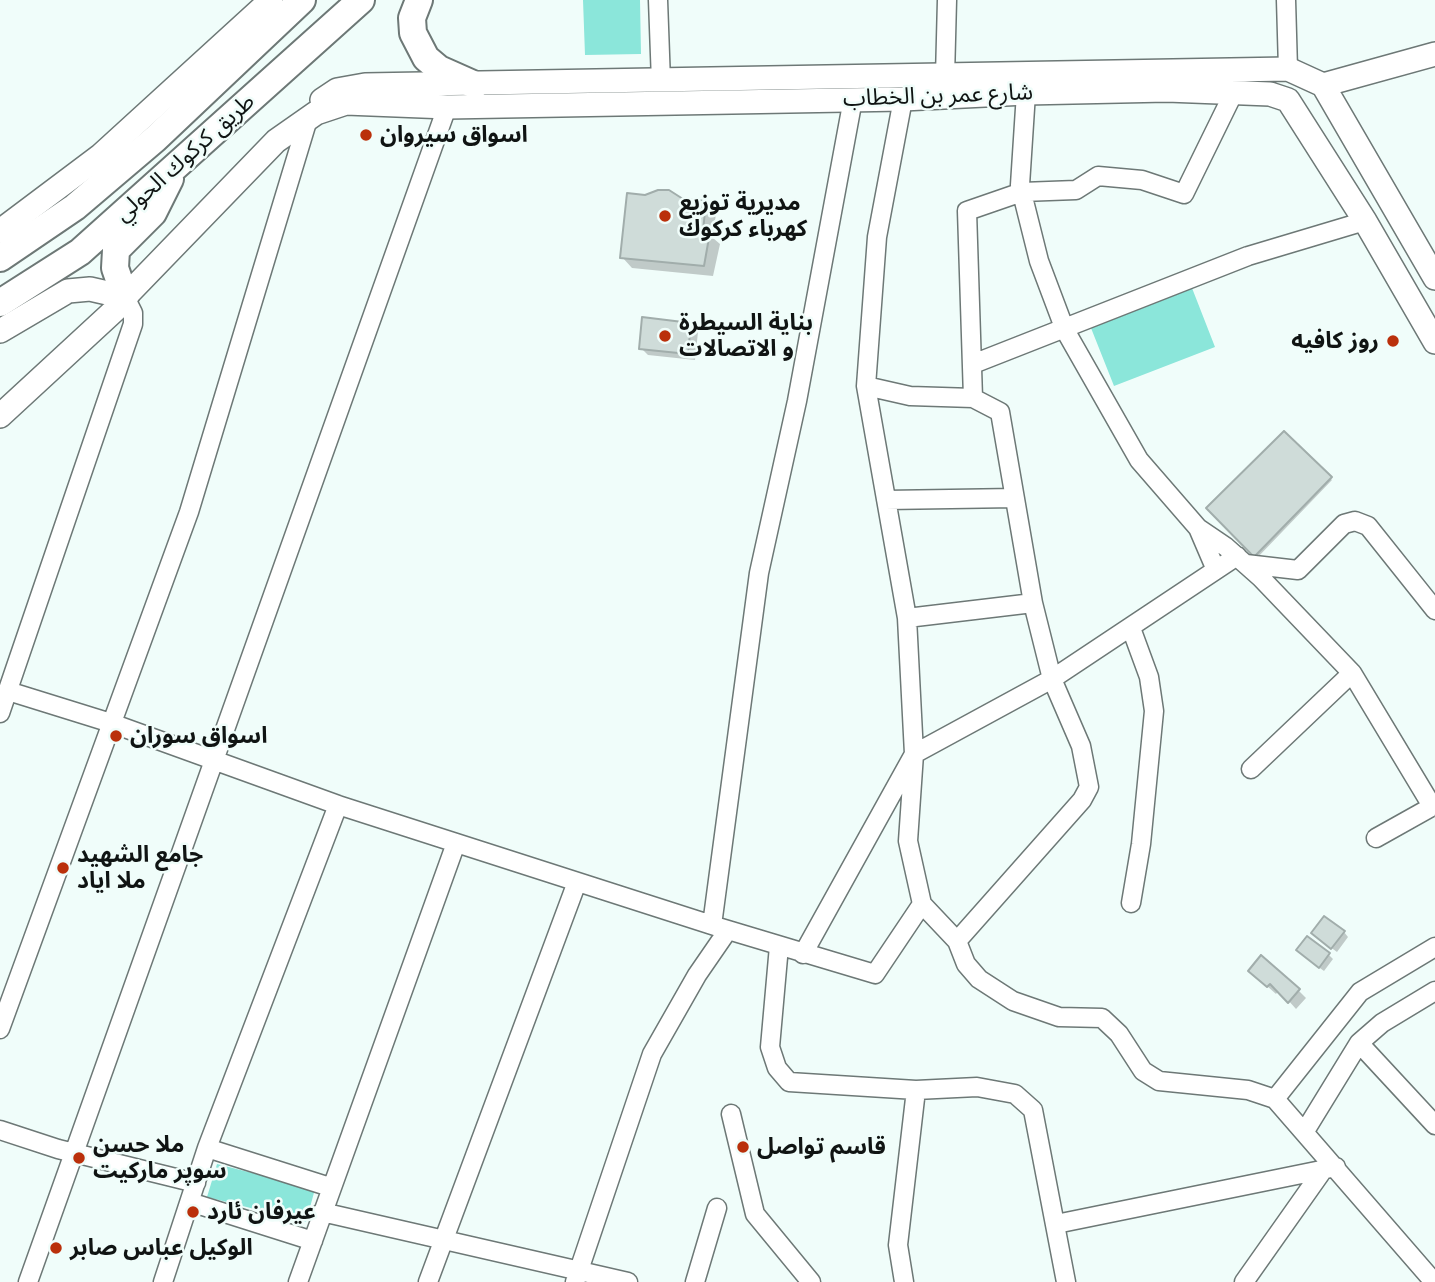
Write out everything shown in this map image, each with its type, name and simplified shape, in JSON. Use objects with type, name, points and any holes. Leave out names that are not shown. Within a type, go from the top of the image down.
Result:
[{"type":"highway","name":"طريق كركوك الحولي","points":[[0,258],[75,207],[191,88],[302,0]]},
{"type":"highway","name":"طريق كركوك الحولي","points":[[0,303],[80,252],[361,0]]},
{"type":"highway","points":[[419,0],[412,18],[413,33],[426,58],[439,69],[475,85]]},
{"type":"highway","points":[[125,297],[115,268],[116,250],[153,213],[175,168]]},
{"type":"main road","points":[[0,231],[191,88],[271,0]]},
{"type":"main road","points":[[1435,54],[1323,85],[1435,278]]},
{"type":"main road","name":"شارع عمر بن الخطاب","points":[[307,119],[326,108],[346,103],[447,107],[508,95],[660,82],[1288,69],[1323,85]]},
{"type":"main road","name":"شارع عمر بن الخطاب","points":[[307,119],[325,97],[351,86],[475,85],[508,95],[853,99],[1026,93],[1270,94],[1288,100],[1365,221],[1435,342]]},
{"type":"main road","points":[[0,416],[117,308],[276,141],[307,119]]},
{"type":"main road","points":[[0,331],[68,291],[90,289],[125,297]]},
{"type":"main road","points":[[0,402],[104,305],[125,297]]},
{"type":"street","points":[[658,0],[660,82]]},
{"type":"street","points":[[945,77],[947,0]]},
{"type":"street","points":[[1286,0],[1288,69]]},
{"type":"street","points":[[973,398],[967,211],[1022,192],[1076,190],[1098,176],[1142,180],[1184,194],[1234,92]]},
{"type":"street","points":[[1026,93],[1022,192],[1039,261],[1065,330],[1139,460],[1198,528],[1241,560],[1352,673],[1433,806],[1376,838]]},
{"type":"street","points":[[577,1277],[652,1054],[720,928],[759,573],[797,401],[853,99]]},
{"type":"street","points":[[903,99],[877,237],[866,386],[907,618],[914,754],[908,841],[922,904],[957,941],[966,964],[979,979],[1013,1001],[1059,1017],[1102,1018],[1112,1025],[1143,1070],[1158,1081],[1248,1090],[1275,1099],[1305,1131],[1329,1168],[1434,1282]]},
{"type":"street","points":[[28,1282],[447,107]]},
{"type":"street","points":[[0,1029],[5,998],[189,512],[307,119]]},
{"type":"street","points":[[973,364],[1248,256],[1313,239],[1365,221]]},
{"type":"street","points":[[0,713],[133,324],[133,313],[125,297]]},
{"type":"street","points":[[866,386],[910,396],[973,398],[1000,412],[1033,603],[1052,679],[1081,746],[1089,788],[1083,800],[957,941]]},
{"type":"street","points":[[886,500],[1014,498]]},
{"type":"street","points":[[1276,593],[1344,524],[1355,521],[1368,526],[1435,610]]},
{"type":"street","points":[[1198,528],[1216,570]]},
{"type":"street","points":[[803,954],[914,754],[1052,679],[1216,570],[1241,560],[1298,570]]},
{"type":"street","points":[[907,618],[1033,603]]},
{"type":"street","points":[[1131,628],[1149,677],[1154,711],[1141,844],[1131,903]]},
{"type":"street","points":[[1251,769],[1352,673]]},
{"type":"street","points":[[8,691],[111,723],[338,805],[720,928],[874,974],[922,904]]},
{"type":"street","points":[[163,1282],[207,1148],[338,805]]},
{"type":"street","points":[[298,1282],[456,843]]},
{"type":"street","points":[[428,1282],[577,882]]},
{"type":"street","points":[[779,946],[770,1047],[777,1068],[789,1082],[916,1090],[977,1087],[1015,1094],[1033,1110],[1066,1282]]},
{"type":"street","points":[[1275,1099],[1360,992],[1435,947]]},
{"type":"street","points":[[1305,1131],[1359,1044],[1382,1023],[1435,991]]},
{"type":"street","points":[[1359,1044],[1435,1125]]},
{"type":"street","points":[[904,1282],[898,1245],[916,1090]]},
{"type":"street","points":[[731,1114],[755,1214],[811,1282]]},
{"type":"street","points":[[0,1130],[75,1153],[196,1183]]},
{"type":"street","points":[[207,1148],[330,1187]]},
{"type":"street","points":[[1056,1224],[1329,1168]]},
{"type":"street","points":[[1244,1282],[1329,1168]]},
{"type":"street","points":[[190,1202],[313,1241]]},
{"type":"street","points":[[695,1282],[717,1208]]},
{"type":"street","points":[[322,1212],[443,1240],[577,1277],[628,1282]]},
{"type":"shaded area","points":[[583,0],[640,0],[641,54],[585,55]]},
{"type":"shaded area","points":[[1192,288],[1215,347],[1114,386],[1091,328]]},
{"type":"shaded area","points":[[217,1164],[315,1189],[306,1222],[207,1197]]},
{"type":"building","name":"مديرية توزيع كهرباء كركوك","points":[[658,190],[669,190],[683,199],[706,201],[703,232],[710,232],[704,266],[620,258],[627,193],[645,195]]},
{"type":"building","name":"بناية السيطرة و الاتصالات","points":[[642,317],[691,323],[688,354],[639,349]]},
{"type":"building","points":[[1284,431],[1332,477],[1254,557],[1206,508]]},
{"type":"building","points":[[1324,916],[1345,931],[1331,949],[1311,933]]},
{"type":"building","points":[[1307,936],[1330,953],[1319,968],[1296,950]]},
{"type":"building","points":[[1261,955],[1300,989],[1288,1003],[1270,984],[1267,987],[1248,971]]},
{"type":"place","name":"اسواق سيروان","points":[[366,135]]},
{"type":"place","name":"مديرية توزيع كهرباء كركوك","points":[[665,216]]},
{"type":"place","name":"بناية السيطرة و الاتصالات","points":[[665,336]]},
{"type":"place","name":"روز كافيه","points":[[1393,341]]},
{"type":"place","name":"اسواق سوران","points":[[116,736]]},
{"type":"place","name":"جامع الشهيد ملا اياد","points":[[63,868]]},
{"type":"place","name":"قاسم تواصل","points":[[743,1147]]},
{"type":"place","name":"ملا حسن سوپر ماركيت","points":[[79,1158]]},
{"type":"place","name":"عیرفان ئارد","points":[[193,1212]]},
{"type":"place","name":"الوكيل عباس صابر","points":[[56,1248]]}]
